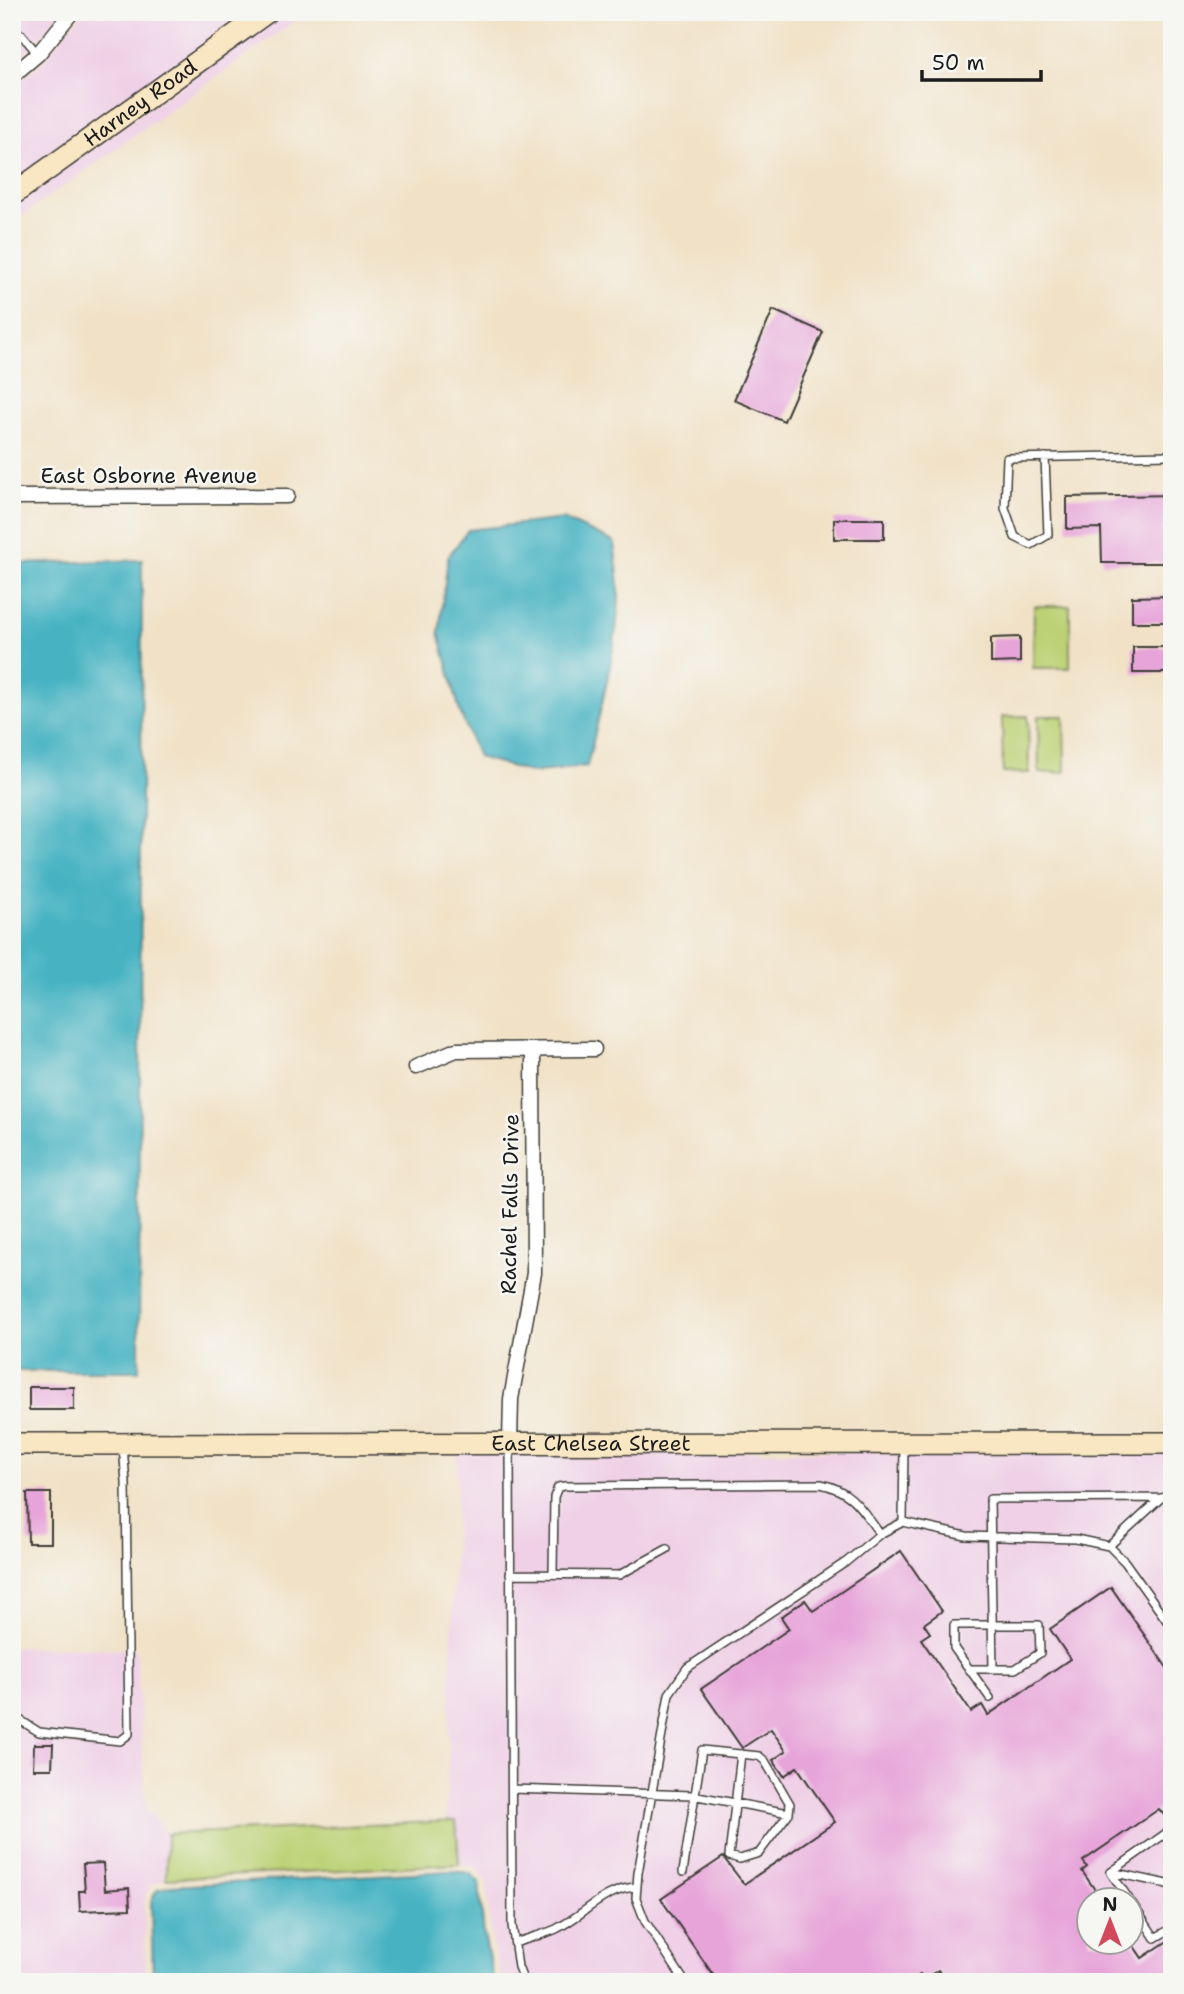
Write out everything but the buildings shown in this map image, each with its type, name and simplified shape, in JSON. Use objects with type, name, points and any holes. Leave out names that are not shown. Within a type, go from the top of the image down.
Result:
[{"type":"street","points":[[12,76],[38,54],[72,12]]},
{"type":"street","name":"Harney Road","points":[[12,195],[267,12]]},
{"type":"street","name":"East Osborne Avenue","points":[[12,497],[287,496]]},
{"type":"street","points":[[416,1067],[456,1050],[594,1049]]},
{"type":"street","name":"Rachel Falls Drive","points":[[510,1442],[511,1399],[534,1273],[533,1050]]},
{"type":"street","name":"East Chelsea Street","points":[[12,1444],[1172,1443]]},
{"type":"lane","points":[[12,30],[22,35],[38,54]]},
{"type":"lane","points":[[1045,457],[1048,535],[1031,545],[1015,537],[1005,508],[1007,458],[1045,457],[1172,455]]},
{"type":"lane","points":[[510,1442],[512,1925],[518,1967],[524,1982]]},
{"type":"lane","points":[[12,1715],[38,1732],[120,1741],[129,1734],[126,1482],[123,1443]]},
{"type":"lane","points":[[903,1522],[905,1443]]},
{"type":"lane","points":[[553,1574],[554,1497],[558,1487],[565,1486],[821,1484],[838,1488],[853,1498],[880,1534]]},
{"type":"lane","points":[[993,1669],[990,1499],[1172,1496]]},
{"type":"lane","points":[[1109,1546],[1161,1498]]},
{"type":"lane","points":[[685,1982],[645,1920],[636,1898],[669,1694],[687,1668],[839,1566],[880,1534],[903,1522],[965,1536],[1076,1539],[1109,1546],[1125,1562],[1172,1628]]},
{"type":"lane","points":[[510,1574],[619,1575],[667,1549]]},
{"type":"lane","points":[[970,1669],[1015,1669],[1040,1653],[1039,1625],[954,1625],[954,1648],[990,1698]]},
{"type":"lane","points":[[683,1872],[702,1749],[759,1756],[765,1760],[790,1804],[789,1813],[759,1853],[740,1859],[729,1856],[741,1754]]},
{"type":"lane","points":[[512,1789],[695,1796],[789,1813]]},
{"type":"lane","points":[[1111,1872],[1172,1829]]},
{"type":"lane","points":[[1111,1872],[1172,1885]]},
{"type":"lane","points":[[1111,1872],[1120,1885]]},
{"type":"lane","points":[[515,1943],[556,1928],[611,1893],[626,1887],[637,1887]]},
{"type":"lane","points":[[1146,1925],[1155,1938],[1172,1928]]},
{"type":"shaded area","points":[[12,12],[61,12],[32,47],[12,64]]},
{"type":"shaded area","points":[[83,12],[252,12],[12,184],[12,88],[43,61]]},
{"type":"shaded area","points":[[283,12],[308,12],[12,223],[12,206]]},
{"type":"shaded area","points":[[458,1451],[1172,1452],[1172,1982],[501,1982],[491,1934],[486,1881],[476,1867],[459,1864],[456,1821],[446,1820]]},
{"type":"shaded area","points":[[12,1647],[136,1649],[146,1808],[167,1834],[166,1879],[151,1885],[144,1902],[146,1982],[12,1982]]},
{"type":"green space","points":[[1034,606],[1070,606],[1070,668],[1033,668]]},
{"type":"green space","points":[[1028,716],[1029,773],[1003,773],[1002,717]]},
{"type":"green space","points":[[1038,716],[1064,716],[1065,772],[1039,773]]},
{"type":"green space","points":[[456,1821],[459,1864],[166,1879],[167,1834]]},
{"type":"water","points":[[563,519],[614,542],[619,595],[616,631],[587,766],[532,773],[478,757],[460,712],[439,633],[448,557],[468,530]]},
{"type":"water","points":[[142,560],[139,1371],[12,1371],[12,564]]},
{"type":"water","points":[[451,1871],[470,1873],[479,1882],[484,1935],[494,1982],[153,1982],[151,1901],[157,1890],[170,1886]]}]
